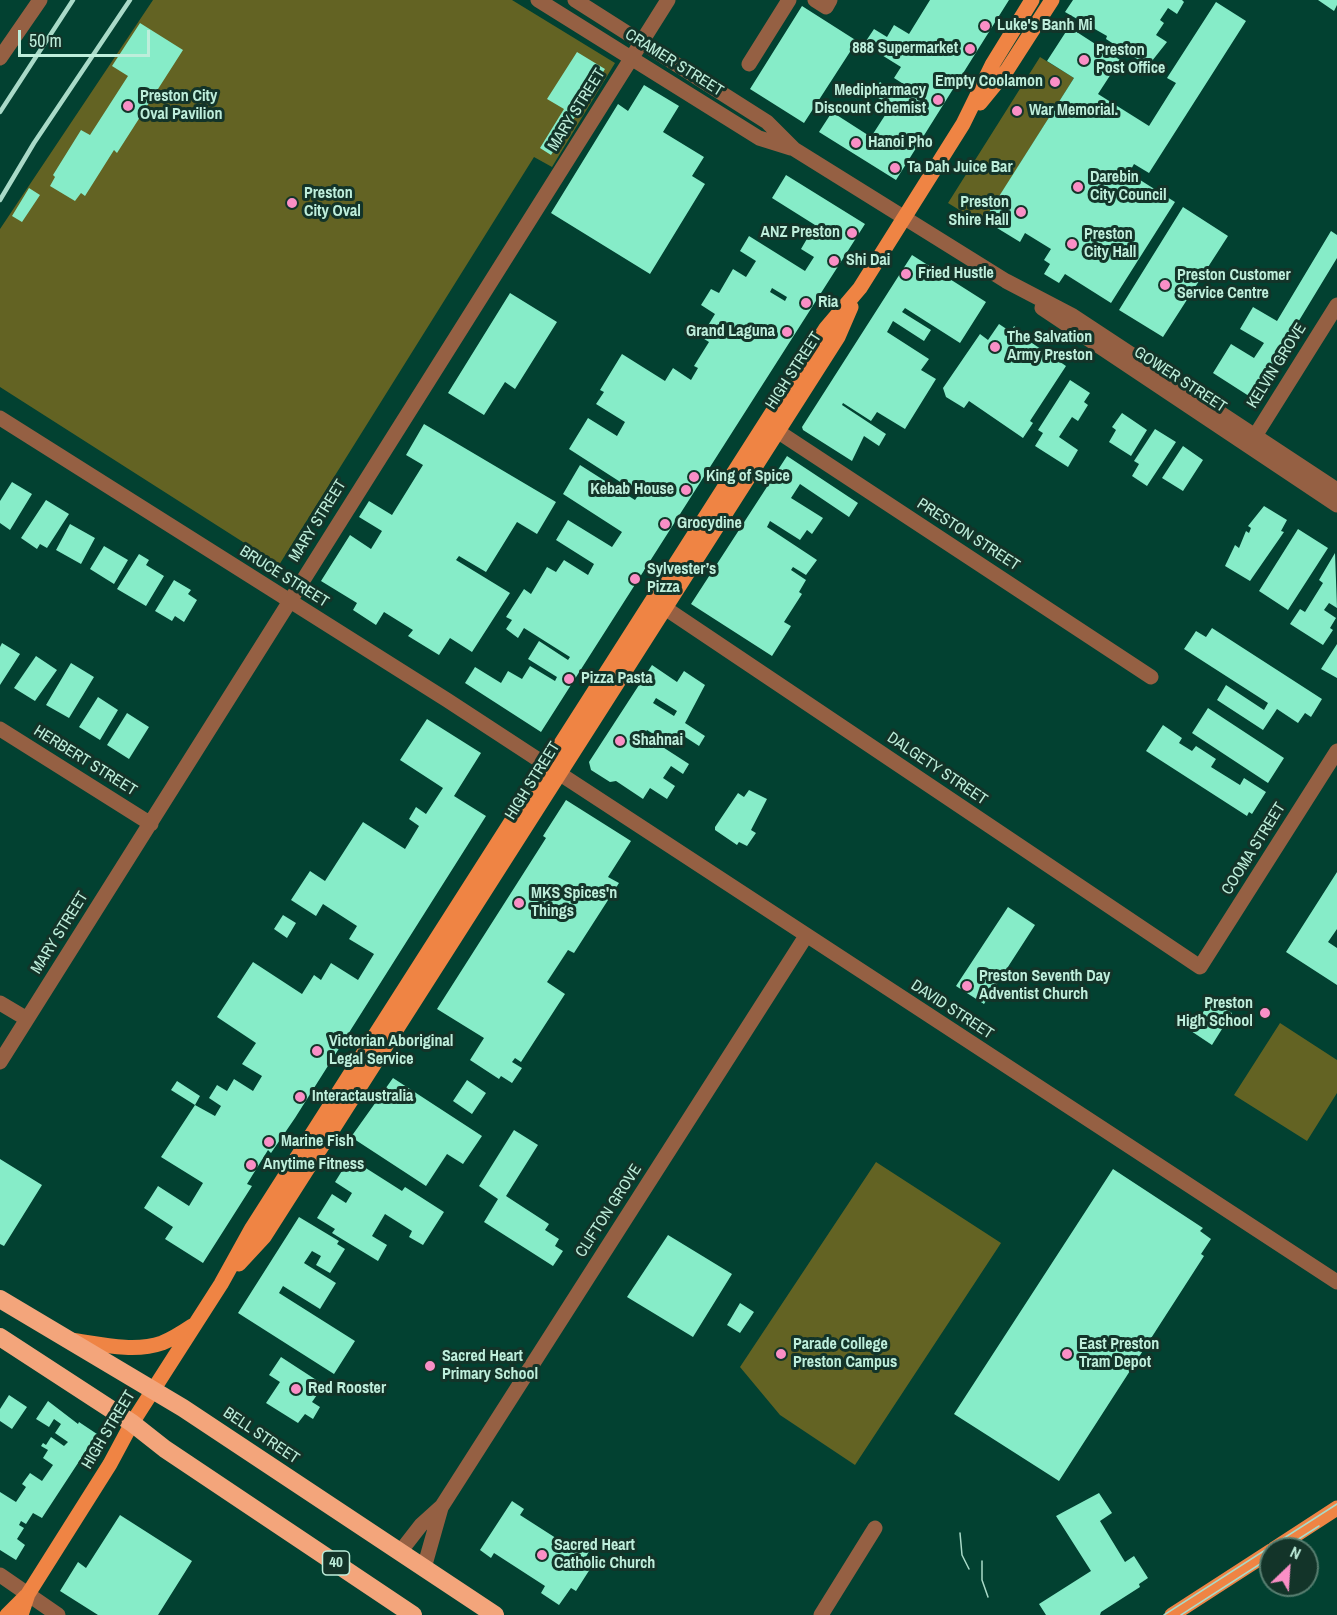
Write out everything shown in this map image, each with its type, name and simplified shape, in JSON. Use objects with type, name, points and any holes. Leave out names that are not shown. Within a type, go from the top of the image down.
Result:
[{"type":"highway","name":"BELL STREET","points":[[0,1299],[154,1389],[495,1615]]},
{"type":"highway","name":"40","points":[[0,1337],[132,1423],[165,1449],[413,1615]]},
{"type":"main road","name":"HIGH STREET","points":[[7,1615],[28,1594],[110,1464],[132,1423],[221,1284],[252,1228],[553,771],[772,427],[826,328],[860,288],[963,124],[992,65],[1032,0]]},
{"type":"main road","name":"HIGH STREET","points":[[963,124],[1007,70],[1052,0]]},
{"type":"main road","points":[[71,1340],[122,1347],[144,1346],[162,1343],[194,1325]]},
{"type":"main road","points":[[1293,1537],[1337,1508]]},
{"type":"main road","points":[[1172,1615],[1259,1559]]},
{"type":"main road","name":"HIGH STREET","points":[[21,1615],[28,1594]]},
{"type":"street","points":[[0,58],[39,0]]},
{"type":"street","name":"CRAMER STREET","points":[[538,0],[759,138],[794,149]]},
{"type":"street","name":"CRAMER STREET","points":[[575,0],[767,122],[794,149],[904,217]]},
{"type":"street","name":"MARY STREET","points":[[0,1062],[668,0]]},
{"type":"street","points":[[749,64],[789,0]]},
{"type":"street","points":[[815,0],[826,7],[830,0]]},
{"type":"street","name":"GOWER STREET","points":[[904,217],[1006,281],[1066,327],[1252,441],[1337,490]]},
{"type":"street","name":"KELVIN GROVE","points":[[1252,441],[1337,305]]},
{"type":"street","name":"BRUCE STREET","points":[[0,418],[553,771]]},
{"type":"street","name":"PRESTON STREET","points":[[772,427],[1151,677]]},
{"type":"street","name":"GOWER STREET","points":[[1252,441],[1337,505]]},
{"type":"street","name":"DALGETY STREET","points":[[659,604],[1200,967]]},
{"type":"street","name":"HERBERT STREET","points":[[0,729],[151,824]]},
{"type":"street","name":"COOMA STREET","points":[[1200,967],[1337,751]]},
{"type":"street","name":"DAVID STREET","points":[[553,771],[1337,1282]]},
{"type":"street","name":"CLIFTON GROVE","points":[[400,1552],[421,1525],[442,1506],[806,936]]},
{"type":"street","points":[[0,1003],[27,1019]]},
{"type":"street","name":"CLIFTON GROVE","points":[[424,1568],[442,1506]]},
{"type":"street","points":[[821,1615],[875,1528]]},
{"type":"street","points":[[0,1575],[58,1615]]},
{"type":"shaded area","name":"Preston City Oval","points":[[153,0],[512,0],[615,63],[552,167],[534,157],[279,565],[0,387],[0,229]]},
{"type":"shaded area","points":[[1040,57],[1074,78],[982,224],[948,203]]},
{"type":"shaded area","points":[[1280,1023],[1337,1060],[1337,1093],[1307,1141],[1234,1095]]},
{"type":"shaded area","points":[[876,1162],[1001,1243],[855,1465],[780,1415],[740,1367]]},
{"type":"building","points":[[930,0],[1009,0],[896,180],[819,132],[832,112],[871,137],[891,106],[872,94],[880,82],[895,92],[899,85],[922,100],[924,97],[894,78],[901,67],[864,44],[874,29],[887,37],[894,25],[909,34]]},
{"type":"building","points":[[1073,0],[1182,0],[1184,2],[1177,14],[1168,8],[1160,20],[1164,23],[1156,35],[1167,42],[1148,66],[1106,39],[1107,36],[1065,12]]},
{"type":"building","points":[[1318,0],[1337,0],[1337,5],[1334,11]]},
{"type":"building","name":"Darebin City Council","points":[[1216,2],[1246,21],[1149,173],[1134,164],[1129,173],[1175,202],[1111,303],[1065,274],[1059,283],[1044,274],[1050,264],[1044,260],[1051,249],[1025,233],[1020,242],[984,220],[1074,78],[1047,61],[1069,27],[1120,60],[1098,94],[1149,126],[1176,83],[1167,78]]},
{"type":"building","points":[[802,6],[857,41],[804,123],[750,89]]},
{"type":"building","name":"Preston City Oval Pavilion","points":[[140,23],[183,50],[117,153],[114,150],[85,196],[81,193],[75,201],[50,186],[55,177],[53,175],[81,130],[90,135],[128,76],[112,66]]},
{"type":"building","points":[[577,52],[605,69],[551,155],[540,148],[564,109],[547,99]]},
{"type":"building","points":[[644,85],[679,106],[663,132],[704,157],[692,176],[705,184],[650,274],[551,213],[618,104],[628,111]]},
{"type":"building","points":[[786,175],[865,224],[541,732],[465,683],[475,667],[501,683],[508,671],[522,679],[530,666],[555,681],[557,677],[528,659],[539,641],[568,660],[570,657],[524,628],[518,638],[506,629],[512,620],[506,617],[524,589],[531,594],[547,567],[556,572],[564,560],[588,575],[594,564],[556,540],[568,520],[612,547],[622,532],[563,494],[580,465],[635,500],[639,494],[569,449],[588,418],[617,436],[625,422],[596,404],[604,392],[600,390],[622,354],[665,381],[673,368],[691,380],[698,368],[694,366],[709,342],[701,337],[715,314],[701,305],[711,289],[719,293],[733,269],[746,277],[756,261],[740,251],[749,236],[805,271],[814,257],[801,249],[815,225],[772,198]],"holes":[[[772,288],[787,297],[785,301],[770,292]]]},
{"type":"building","points":[[29,188],[40,195],[22,222],[12,216]]},
{"type":"building","name":"Preston Customer Service Centre","points":[[1183,207],[1228,236],[1163,337],[1119,310]]},
{"type":"building","points":[[1331,231],[1337,235],[1337,258],[1252,398],[1213,373],[1231,344],[1254,358],[1264,343],[1240,329],[1253,307],[1277,321]]},
{"type":"building","points":[[912,255],[986,302],[960,343],[905,308],[902,312],[931,330],[924,341],[893,321],[887,332],[929,359],[921,370],[936,379],[905,429],[877,412],[871,421],[843,403],[842,405],[886,434],[879,446],[864,436],[852,461],[803,430],[802,427]]},
{"type":"building","points":[[510,293],[557,322],[515,389],[505,382],[484,415],[448,393]]},
{"type":"building","points":[[999,324],[1011,332],[1014,326],[1031,338],[1029,341],[1066,366],[1030,421],[1033,423],[1023,438],[969,401],[964,408],[946,397],[943,388],[980,334],[988,340]]},
{"type":"building","points":[[1070,380],[1090,393],[1084,402],[1088,405],[1078,421],[1072,417],[1059,437],[1078,450],[1068,467],[1035,446],[1043,433],[1038,430]]},
{"type":"building","points":[[1122,413],[1147,430],[1131,456],[1109,442],[1116,430],[1112,427]]},
{"type":"building","points":[[424,424],[556,502],[537,534],[517,522],[486,572],[459,556],[456,560],[510,593],[472,652],[450,638],[439,655],[408,636],[413,630],[384,612],[376,625],[353,610],[357,603],[321,581],[350,535],[371,549],[382,531],[359,517],[369,501],[392,515],[423,465],[406,455]]},
{"type":"building","points":[[1155,429],[1176,442],[1147,486],[1132,476],[1139,464],[1134,461]]},
{"type":"building","points":[[1183,446],[1203,460],[1183,491],[1162,478]]},
{"type":"building","points":[[787,456],[858,503],[849,517],[800,484],[791,498],[823,518],[812,534],[807,530],[800,540],[770,521],[767,527],[817,560],[806,575],[793,567],[791,570],[806,580],[799,592],[802,594],[784,622],[791,626],[772,656],[691,604]]},
{"type":"building","points":[[12,482],[32,494],[10,530],[0,523],[0,501]]},
{"type":"building","points":[[46,500],[69,514],[47,548],[40,544],[37,549],[21,538]]},
{"type":"building","points":[[1264,506],[1287,520],[1281,531],[1284,532],[1250,581],[1225,566],[1235,545],[1239,548],[1246,531],[1249,533],[1251,528],[1248,526]]},
{"type":"building","points":[[70,524],[95,538],[81,564],[56,550]]},
{"type":"building","points":[[1298,529],[1328,548],[1288,610],[1259,591]]},
{"type":"building","points":[[104,546],[128,560],[114,584],[90,569]]},
{"type":"building","points":[[1335,553],[1337,608],[1329,603],[1324,610],[1336,618],[1330,628],[1333,630],[1323,645],[1290,624],[1300,609],[1305,612],[1323,583],[1319,580]]},
{"type":"building","points":[[139,554],[149,560],[146,565],[164,576],[146,606],[117,589]]},
{"type":"building","points":[[174,580],[191,590],[188,594],[197,600],[184,622],[175,616],[172,621],[155,611]]},
{"type":"building","points":[[1212,628],[1322,699],[1311,717],[1305,713],[1298,723],[1277,709],[1263,730],[1217,700],[1226,685],[1264,710],[1268,703],[1184,649],[1196,631],[1206,637]]},
{"type":"building","points":[[2,643],[20,654],[0,685],[0,647]]},
{"type":"building","points":[[1337,644],[1337,678],[1321,669]]},
{"type":"building","points":[[36,656],[57,670],[35,701],[14,688]]},
{"type":"building","points":[[71,663],[94,677],[69,718],[46,705]]},
{"type":"building","points":[[652,665],[677,682],[684,671],[705,685],[685,723],[705,736],[699,746],[679,733],[671,745],[647,730],[644,735],[689,764],[683,774],[671,766],[663,778],[675,786],[667,799],[650,788],[643,799],[616,781],[610,782],[591,770],[589,762]],"holes":[[[656,698],[677,711],[674,716],[653,703]]]},
{"type":"building","points":[[98,697],[118,710],[100,740],[79,727]]},
{"type":"building","points":[[1208,708],[1284,758],[1268,783],[1192,733]]},
{"type":"building","points":[[127,713],[149,727],[129,759],[107,745]]},
{"type":"building","points":[[427,719],[481,753],[454,796],[486,816],[295,1118],[271,1153],[268,1150],[247,1184],[252,1186],[203,1263],[165,1239],[173,1227],[144,1208],[158,1186],[189,1206],[203,1183],[161,1157],[195,1105],[215,1116],[221,1106],[209,1098],[217,1085],[227,1091],[234,1079],[253,1091],[262,1076],[242,1064],[256,1043],[217,1017],[253,962],[302,994],[314,975],[321,980],[331,963],[358,980],[374,954],[349,939],[357,926],[323,904],[316,916],[291,900],[310,871],[325,881],[363,822],[405,849],[419,826],[409,819],[416,807],[426,814],[443,788],[400,760]]},
{"type":"building","points":[[1163,725],[1182,738],[1179,743],[1192,751],[1196,746],[1216,759],[1211,767],[1240,785],[1244,778],[1266,792],[1252,814],[1249,812],[1247,816],[1146,751]]},
{"type":"building","points":[[749,790],[767,799],[751,830],[756,833],[747,846],[739,842],[737,845],[715,830],[715,827],[738,793],[744,797]]},
{"type":"building","points":[[566,800],[631,841],[608,877],[619,883],[574,953],[568,950],[547,982],[565,994],[521,1062],[515,1058],[512,1062],[522,1068],[512,1083],[501,1076],[499,1079],[470,1060],[484,1038],[437,1009],[546,838],[543,836]]},
{"type":"building","points":[[1337,872],[1337,929],[1328,942],[1337,948],[1337,985],[1286,952]]},
{"type":"building","points":[[1008,907],[1035,925],[984,1004],[956,986]]},
{"type":"building","points":[[283,915],[296,923],[287,938],[274,929]]},
{"type":"building","points":[[1211,1000],[1232,1013],[1212,1045],[1191,1031]]},
{"type":"building","points":[[393,1078],[482,1136],[463,1164],[447,1154],[426,1186],[351,1137]]},
{"type":"building","points":[[467,1080],[486,1093],[472,1114],[453,1101]]},
{"type":"building","points":[[177,1081],[200,1096],[195,1105],[171,1090]]},
{"type":"building","points":[[514,1130],[538,1145],[506,1196],[549,1224],[545,1230],[559,1239],[555,1246],[563,1251],[553,1266],[484,1222],[498,1199],[479,1186]]},
{"type":"building","points":[[350,1158],[402,1191],[405,1187],[444,1212],[423,1245],[409,1237],[412,1231],[385,1214],[372,1236],[387,1245],[378,1261],[332,1233],[335,1229],[317,1218],[332,1194],[346,1203],[352,1193],[335,1182]]},
{"type":"building","points":[[0,1159],[42,1185],[4,1246],[0,1244]]},
{"type":"building","name":"East Preston Tram Depot","points":[[1113,1169],[1203,1228],[1200,1231],[1211,1239],[1201,1254],[1204,1256],[1059,1481],[954,1414]]},
{"type":"building","points":[[299,1217],[339,1241],[337,1244],[345,1249],[330,1273],[316,1265],[321,1256],[312,1251],[304,1263],[336,1283],[320,1309],[283,1286],[279,1293],[355,1341],[334,1374],[238,1313]]},
{"type":"building","points":[[668,1235],[732,1274],[693,1337],[627,1297]]},
{"type":"building","points":[[740,1303],[754,1312],[740,1333],[727,1325]]},
{"type":"building","points":[[281,1357],[324,1385],[312,1402],[320,1407],[313,1419],[305,1414],[298,1423],[266,1403],[280,1382],[269,1375]]},
{"type":"building","points":[[9,1395],[27,1407],[12,1429],[0,1421],[0,1409]]},
{"type":"building","points":[[48,1401],[78,1424],[79,1422],[97,1434],[42,1518],[33,1513],[26,1524],[21,1521],[19,1525],[24,1528],[17,1539],[25,1545],[16,1560],[0,1550],[0,1492],[16,1502],[26,1487],[22,1484],[30,1473],[42,1481],[53,1465],[43,1458],[48,1450],[41,1446],[43,1443],[46,1445],[51,1437],[64,1446],[68,1442],[55,1433],[61,1424],[54,1419],[49,1427],[36,1419]]},
{"type":"building","points":[[1099,1493],[1112,1513],[1100,1521],[1125,1562],[1134,1556],[1148,1578],[1139,1584],[1140,1587],[1101,1612],[1100,1615],[1046,1615],[1039,1604],[1091,1571],[1056,1516]]},
{"type":"building","name":"Sacred Heart Catholic Church","points":[[512,1501],[524,1509],[520,1515],[573,1549],[577,1542],[590,1550],[584,1560],[592,1566],[576,1591],[571,1588],[559,1605],[541,1593],[545,1586],[494,1553],[491,1558],[480,1550]]},
{"type":"building","points":[[120,1515],[192,1561],[158,1615],[98,1615],[60,1591],[78,1562],[86,1568]]},
{"type":"tram line","points":[[1164,1615],[1337,1504]]},
{"type":"tram line","points":[[1302,1537],[1319,1526]]},
{"type":"tram line","points":[[960,1533],[962,1555],[969,1569]]},
{"type":"tram line","points":[[982,1561],[982,1580],[988,1597]]},
{"type":"tram line","points":[[1181,1615],[1259,1565]]},
{"type":"railway","points":[[0,112],[73,0]]},
{"type":"railway","points":[[0,200],[34,143],[130,0]]},
{"type":"place","name":"Luke's Banh Mi","points":[[985,26]]},
{"type":"place","name":"888 Supermarket","points":[[970,49]]},
{"type":"place","name":"Preston Post Office","points":[[1084,60]]},
{"type":"place","name":"Empty Coolamon","points":[[1055,82]]},
{"type":"place","name":"Medipharmacy Discount Chemist","points":[[938,100]]},
{"type":"place","name":"Preston City Oval Pavilion","points":[[128,106]]},
{"type":"place","name":"War Memorial.","points":[[1017,111]]},
{"type":"place","name":"Hanoi Pho","points":[[856,143]]},
{"type":"place","name":"Ta Dah Juice Bar","points":[[895,168]]},
{"type":"place","name":"Darebin City Council","points":[[1078,187]]},
{"type":"place","name":"Preston City Oval","points":[[292,203]]},
{"type":"place","name":"Preston Shire Hall","points":[[1021,212]]},
{"type":"place","name":"ANZ Preston","points":[[852,233]]},
{"type":"place","name":"Preston City Hall","points":[[1072,244]]},
{"type":"place","name":"Shi Dai","points":[[834,261]]},
{"type":"place","name":"Fried Hustle","points":[[906,274]]},
{"type":"place","name":"Preston Customer Service Centre","points":[[1165,285]]},
{"type":"place","name":"Ria","points":[[806,303]]},
{"type":"place","name":"Grand Laguna","points":[[787,332]]},
{"type":"place","name":"The Salvation Army Preston","points":[[995,347]]},
{"type":"place","name":"King of Spice","points":[[694,477]]},
{"type":"place","name":"Kebab House","points":[[686,490]]},
{"type":"place","name":"Grocydine","points":[[665,524]]},
{"type":"place","name":"Sylvester’s Pizza","points":[[635,579]]},
{"type":"place","name":"Pizza Pasta","points":[[569,679]]},
{"type":"place","name":"Shahnai","points":[[620,741]]},
{"type":"place","name":"MKS Spices'n Things","points":[[519,903]]},
{"type":"place","name":"Preston Seventh Day Adventist Church","points":[[967,986]]},
{"type":"place","name":"Preston High School","points":[[1265,1013]]},
{"type":"place","name":"Victorian Aboriginal Legal Service","points":[[317,1051]]},
{"type":"place","name":"Interactaustralia","points":[[300,1097]]},
{"type":"place","name":"Marine Fish","points":[[269,1142]]},
{"type":"place","name":"Anytime Fitness","points":[[251,1165]]},
{"type":"place","name":"Parade College Preston Campus","points":[[781,1354]]},
{"type":"place","name":"East Preston Tram Depot","points":[[1067,1354]]},
{"type":"place","name":"Sacred Heart Primary School","points":[[430,1366]]},
{"type":"place","name":"Red Rooster","points":[[296,1389]]},
{"type":"place","name":"Sacred Heart Catholic Church","points":[[542,1555]]}]
